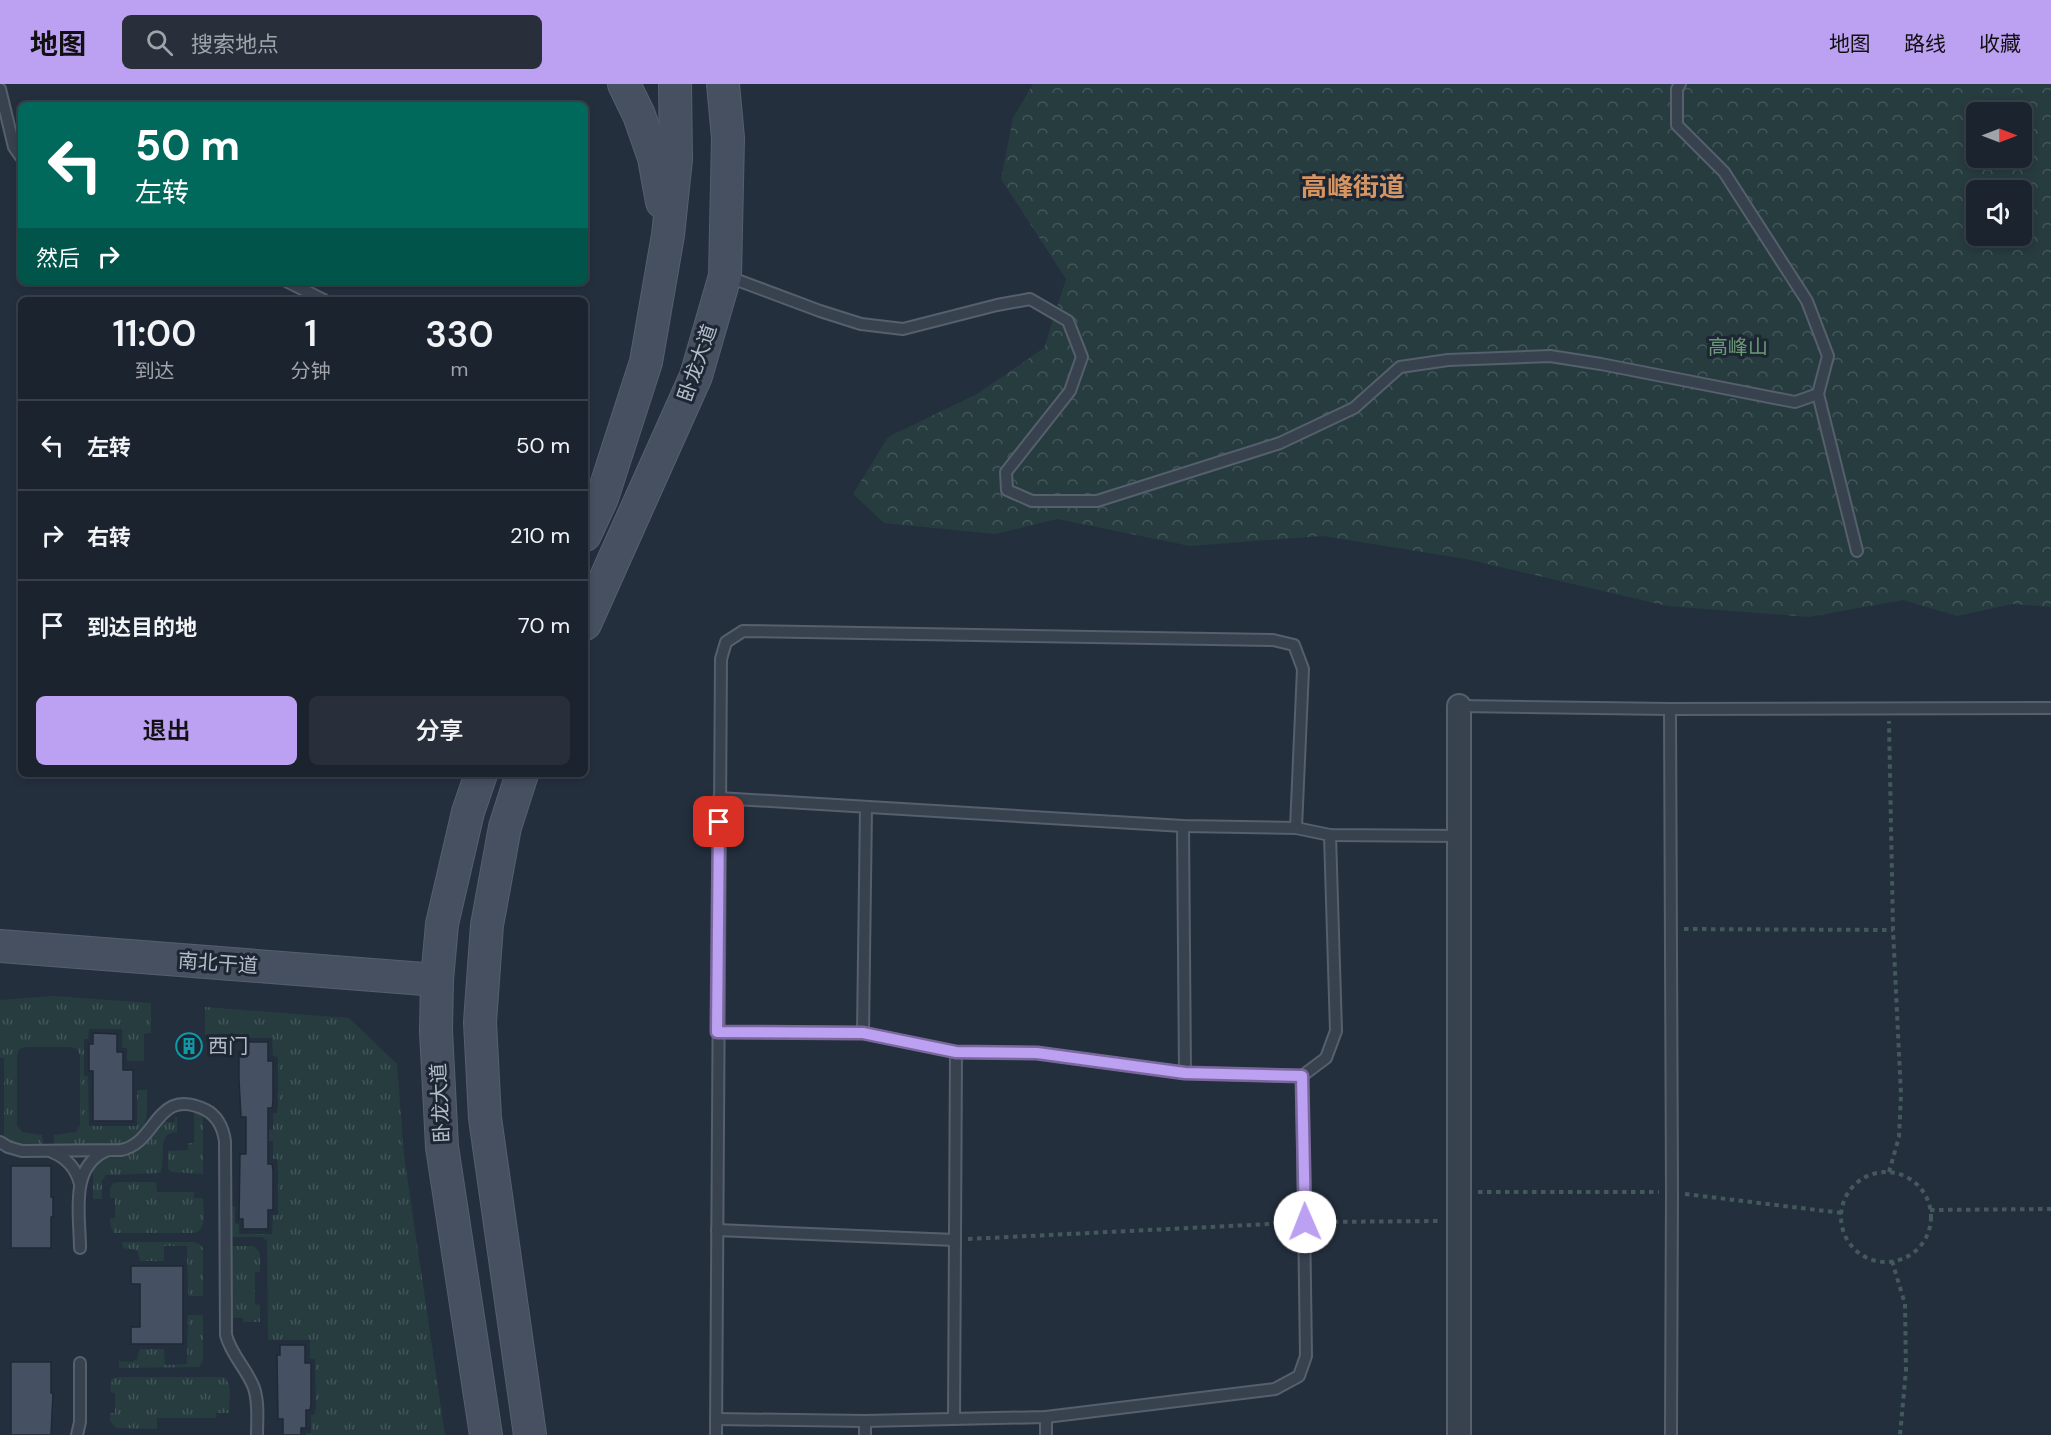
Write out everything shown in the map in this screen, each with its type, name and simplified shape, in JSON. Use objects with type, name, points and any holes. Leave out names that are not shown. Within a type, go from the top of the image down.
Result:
[{"type":"main road","points":[[624,84],[639,115],[654,158],[668,235]]},
{"type":"main road","points":[[588,528],[602,498],[645,362],[668,235],[676,159],[675,84]]},
{"type":"main road","name":"卧龙大道","points":[[588,617],[696,376],[725,276],[728,138],[723,84]]},
{"type":"main road","points":[[676,159],[686,142],[697,133],[712,135],[728,168]]},
{"type":"main road","name":"卧龙大道","points":[[480,777],[468,812],[442,924],[437,980],[436,1031],[442,1147],[486,1435]]},
{"type":"main road","points":[[521,777],[505,828],[487,925],[480,1022],[485,1118],[530,1435]]},
{"type":"main road","name":"南北干道","points":[[0,946],[437,980]]},
{"type":"street","points":[[1459,706],[1459,1435]]},
{"type":"lane","points":[[1680,84],[1677,89],[1677,125],[1724,172],[1807,301],[1828,356],[1818,394],[1857,551]]},
{"type":"lane","points":[[0,89],[14,147],[18,153]]},
{"type":"lane","points":[[725,276],[861,324],[903,329],[1030,299],[1068,321],[1082,357],[1070,391],[1006,472],[1007,490],[1032,501],[1097,501],[1280,443],[1354,408],[1400,367],[1448,360],[1550,356],[1601,363],[1795,402],[1818,394]]},
{"type":"lane","points":[[294,285],[318,297]]},
{"type":"lane","points":[[716,1435],[721,659],[726,642],[743,631],[1273,640],[1294,645],[1303,669],[1296,828]]},
{"type":"lane","points":[[1459,706],[1670,709],[2051,708]]},
{"type":"lane","points":[[1670,709],[1671,1435]]},
{"type":"lane","points":[[720,798],[1183,826],[1296,828],[1330,835],[1459,836]]},
{"type":"lane","points":[[863,1033],[866,807]]},
{"type":"lane","points":[[1183,826],[1185,1073]]},
{"type":"lane","points":[[717,1032],[863,1033],[956,1052],[1037,1053],[1185,1073],[1302,1076],[1326,1058],[1336,1031],[1330,835]]},
{"type":"lane","points":[[954,1418],[956,1052]]},
{"type":"lane","points":[[716,1419],[865,1421],[1046,1417],[1275,1389],[1299,1376],[1306,1356],[1302,1076]]},
{"type":"lane","points":[[0,1150],[126,1149],[143,1138],[160,1114],[178,1106],[200,1107],[219,1122],[225,1141],[226,1335],[229,1346],[255,1390],[257,1435]]},
{"type":"lane","points":[[0,1142],[22,1150]]},
{"type":"lane","points":[[44,1150],[67,1160],[74,1169],[80,1187]]},
{"type":"lane","points":[[80,1248],[82,1175],[95,1157],[108,1150]]},
{"type":"lane","points":[[717,1230],[955,1240]]},
{"type":"lane","points":[[77,1435],[80,1422],[80,1363]]},
{"type":"lane","points":[[1046,1417],[1046,1435]]},
{"type":"lane","points":[[865,1421],[865,1435]]},
{"type":"lane","points":[[80,1422],[83,1435]]},
{"type":"path","points":[[1889,708],[1893,930],[1902,1095],[1899,1137],[1889,1172]]},
{"type":"path","points":[[1671,929],[1893,930]]},
{"type":"path","points":[[1889,1172],[1904,1175],[1917,1184],[1926,1197],[1930,1210],[1930,1224],[1926,1238],[1906,1257],[1892,1261],[1878,1261],[1865,1257],[1854,1248],[1846,1236],[1841,1221],[1842,1206],[1849,1192],[1859,1180],[1873,1174],[1889,1172]]},
{"type":"path","points":[[1459,1192],[1672,1192],[1842,1213]]},
{"type":"path","points":[[1930,1210],[2051,1209]]},
{"type":"path","points":[[955,1240],[1305,1222],[1459,1221]]},
{"type":"path","points":[[1892,1261],[1905,1304],[1906,1370],[1900,1435]]},
{"type":"green space","name":"高峰山","points":[[1033,84],[2051,84],[2051,607],[2013,604],[1957,616],[1903,600],[1809,617],[1667,606],[1466,559],[1323,536],[1190,546],[1057,519],[995,534],[884,523],[853,494],[888,437],[977,394],[1044,348],[1066,279],[1001,179],[1013,118]]},
{"type":"green space","points":[[52,996],[151,1003],[151,1033],[144,1034],[144,1061],[127,1061],[127,1048],[122,1048],[122,1029],[89,1029],[88,1039],[84,1039],[84,1076],[88,1076],[89,1126],[137,1126],[137,1090],[147,1090],[144,1126],[135,1138],[116,1145],[54,1145],[54,1135],[76,1132],[80,1125],[80,1055],[77,1049],[71,1047],[25,1047],[19,1049],[17,1055],[17,1125],[22,1132],[42,1135],[43,1145],[17,1144],[4,1138],[4,1058],[0,1058],[0,1000]]},
{"type":"green space","points":[[205,1007],[349,1018],[397,1064],[404,1155],[445,1435],[306,1435],[306,1433],[311,1433],[311,1415],[314,1415],[316,1408],[315,1359],[310,1359],[310,1340],[268,1340],[267,1241],[262,1237],[231,1237],[231,1207],[235,1206],[235,1223],[239,1224],[239,1234],[272,1234],[273,1215],[278,1215],[278,1165],[277,1159],[273,1159],[273,1141],[268,1141],[268,1130],[273,1130],[273,1113],[277,1113],[278,1106],[278,1057],[273,1056],[272,1038],[231,1038],[230,1034],[205,1034]]},
{"type":"green space","points":[[194,1111],[203,1115],[203,1174],[171,1172],[168,1169],[168,1151],[188,1150],[188,1143],[194,1143]]},
{"type":"green space","points":[[175,1117],[177,1117],[177,1132],[170,1133],[166,1137],[160,1173],[106,1175],[102,1181],[102,1199],[93,1199],[93,1169],[98,1164],[136,1151],[147,1141],[160,1122],[175,1122]]},
{"type":"green space","points":[[156,1182],[157,1192],[194,1192],[194,1198],[203,1198],[202,1227],[195,1233],[114,1233],[110,1218],[115,1218],[115,1198],[110,1198],[110,1189],[113,1183]]},
{"type":"green space","points":[[122,1242],[194,1242],[199,1244],[203,1248],[203,1296],[188,1296],[187,1246],[164,1246],[164,1261],[140,1261],[137,1250],[123,1248]]},
{"type":"green space","points":[[231,1246],[254,1246],[260,1253],[260,1272],[255,1272],[255,1304],[260,1305],[260,1322],[243,1322],[243,1318],[231,1318]]},
{"type":"green space","points":[[188,1315],[203,1315],[203,1361],[199,1367],[119,1368],[119,1361],[132,1362],[137,1359],[140,1349],[164,1349],[165,1365],[187,1364]]},
{"type":"green space","points":[[119,1377],[224,1377],[230,1389],[229,1413],[216,1413],[216,1418],[157,1418],[157,1429],[116,1428],[110,1421],[110,1413],[115,1413],[115,1393],[110,1392],[112,1379]]},
{"type":"building","points":[[93,1033],[117,1034],[117,1052],[123,1052],[123,1070],[133,1070],[133,1121],[93,1121],[93,1071],[89,1071],[89,1044],[93,1044]]},
{"type":"building","points":[[243,1042],[268,1042],[268,1061],[273,1061],[273,1102],[272,1108],[268,1108],[268,1164],[272,1164],[273,1170],[273,1210],[268,1210],[268,1229],[243,1229],[243,1219],[239,1219],[240,1154],[246,1154],[246,1117],[241,1117],[239,1080],[239,1052],[243,1052]]},
{"type":"building","points":[[11,1166],[51,1166],[53,1217],[51,1217],[51,1248],[11,1248]]},
{"type":"building","points":[[131,1266],[183,1266],[183,1344],[131,1344],[131,1327],[140,1327],[140,1284],[131,1284]]},
{"type":"building","points":[[280,1345],[305,1345],[305,1363],[311,1363],[311,1404],[310,1410],[306,1410],[306,1428],[301,1428],[301,1435],[283,1435],[283,1419],[278,1419],[277,1355],[280,1355]]},
{"type":"building","points":[[11,1362],[51,1362],[51,1393],[53,1393],[51,1435],[11,1435]]},
{"type":"place","name":"西门","points":[[189,1046]]},
{"type":"district","name":"高峰街道","points":[[1353,187]]},
{"type":"route","points":[[719,822],[717,1032],[863,1033],[956,1052],[1037,1053],[1185,1073],[1302,1076],[1305,1222]]}]
